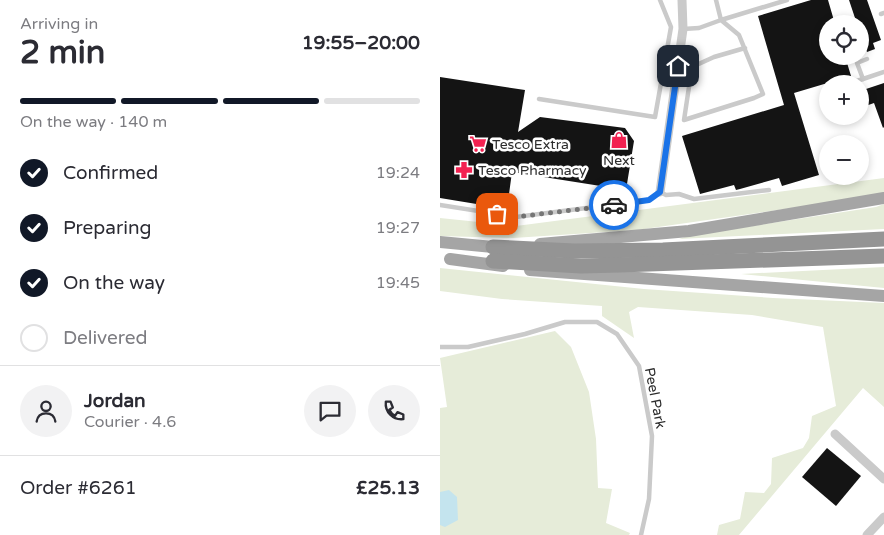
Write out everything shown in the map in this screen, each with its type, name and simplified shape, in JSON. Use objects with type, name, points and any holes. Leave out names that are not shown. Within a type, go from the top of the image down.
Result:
[{"type":"highway","points":[[493,254],[645,250],[884,239]]},
{"type":"highway","points":[[493,254],[600,266],[884,256]]},
{"type":"main road","points":[[445,258],[493,254],[581,241],[689,231],[884,198]]},
{"type":"main road","points":[[440,242],[493,254]]},
{"type":"main road","points":[[445,258],[526,270],[579,275],[884,296]]},
{"type":"street","points":[[660,192],[683,29],[682,0]]},
{"type":"street","points":[[835,434],[884,480]]},
{"type":"street","points":[[867,535],[884,517]]},
{"type":"lane","points":[[539,99],[655,117],[671,27],[660,0]]},
{"type":"lane","points":[[716,0],[722,20],[739,35],[745,48],[763,94],[684,120],[692,67],[714,57],[745,48]]},
{"type":"lane","points":[[683,29],[699,28],[787,0]]},
{"type":"lane","points":[[869,77],[884,72]]},
{"type":"lane","points":[[440,205],[516,217],[649,200],[660,192],[666,195],[679,194],[694,199],[769,190]]},
{"type":"lane","name":"Peel Park","points":[[440,347],[468,347],[525,334],[565,322],[597,322],[617,334],[639,366],[652,436],[649,499],[641,535]]},
{"type":"green space","points":[[884,178],[884,193],[876,196],[637,230],[513,238],[440,236],[440,218],[516,226],[830,185],[869,185],[869,180]]},
{"type":"green space","points":[[884,204],[884,229],[679,239],[688,236],[876,207]]},
{"type":"green space","points":[[884,267],[884,288],[741,274]]},
{"type":"green space","points":[[440,268],[644,289],[884,303],[884,407],[863,388],[739,535],[717,535],[719,525],[740,519],[745,492],[764,493],[771,484],[772,458],[803,448],[809,438],[812,416],[836,406],[823,327],[752,315],[638,307],[629,312],[634,338],[602,316],[602,306],[502,299],[440,291]]},
{"type":"green space","points":[[555,331],[571,347],[589,392],[596,439],[598,488],[612,489],[606,523],[630,533],[629,535],[440,535],[440,408],[447,407],[440,358]]},
{"type":"water","points":[[449,490],[457,497],[458,520],[445,527],[440,525],[440,492]]},
{"type":"building","points":[[811,0],[828,0],[832,15],[819,15],[819,65],[848,65],[851,75],[819,75],[819,86],[794,93],[819,175],[782,186],[779,178],[736,190],[734,185],[700,194],[682,136],[784,105],[758,16]]},
{"type":"building","points":[[849,0],[867,0],[881,40],[873,43],[875,49],[869,51],[869,15],[854,15]]},
{"type":"building","points":[[440,77],[525,90],[518,132],[540,117],[625,128],[634,141],[626,190],[512,172],[507,209],[440,198]]},
{"type":"building","points":[[884,83],[883,128],[874,103],[869,105],[869,88]]},
{"type":"building","points":[[827,448],[861,476],[836,506],[802,477]]},
{"type":"way so far","points":[[497,214],[516,217],[614,205]]},
{"type":"place","name":"Next","points":[[619,140]]},
{"type":"place","name":"Tesco Extra","points":[[478,144]]},
{"type":"place","name":"Tesco Pharmacy","points":[[464,170]]},
{"type":"route","points":[[614,205],[649,200],[660,192],[678,66]]}]
